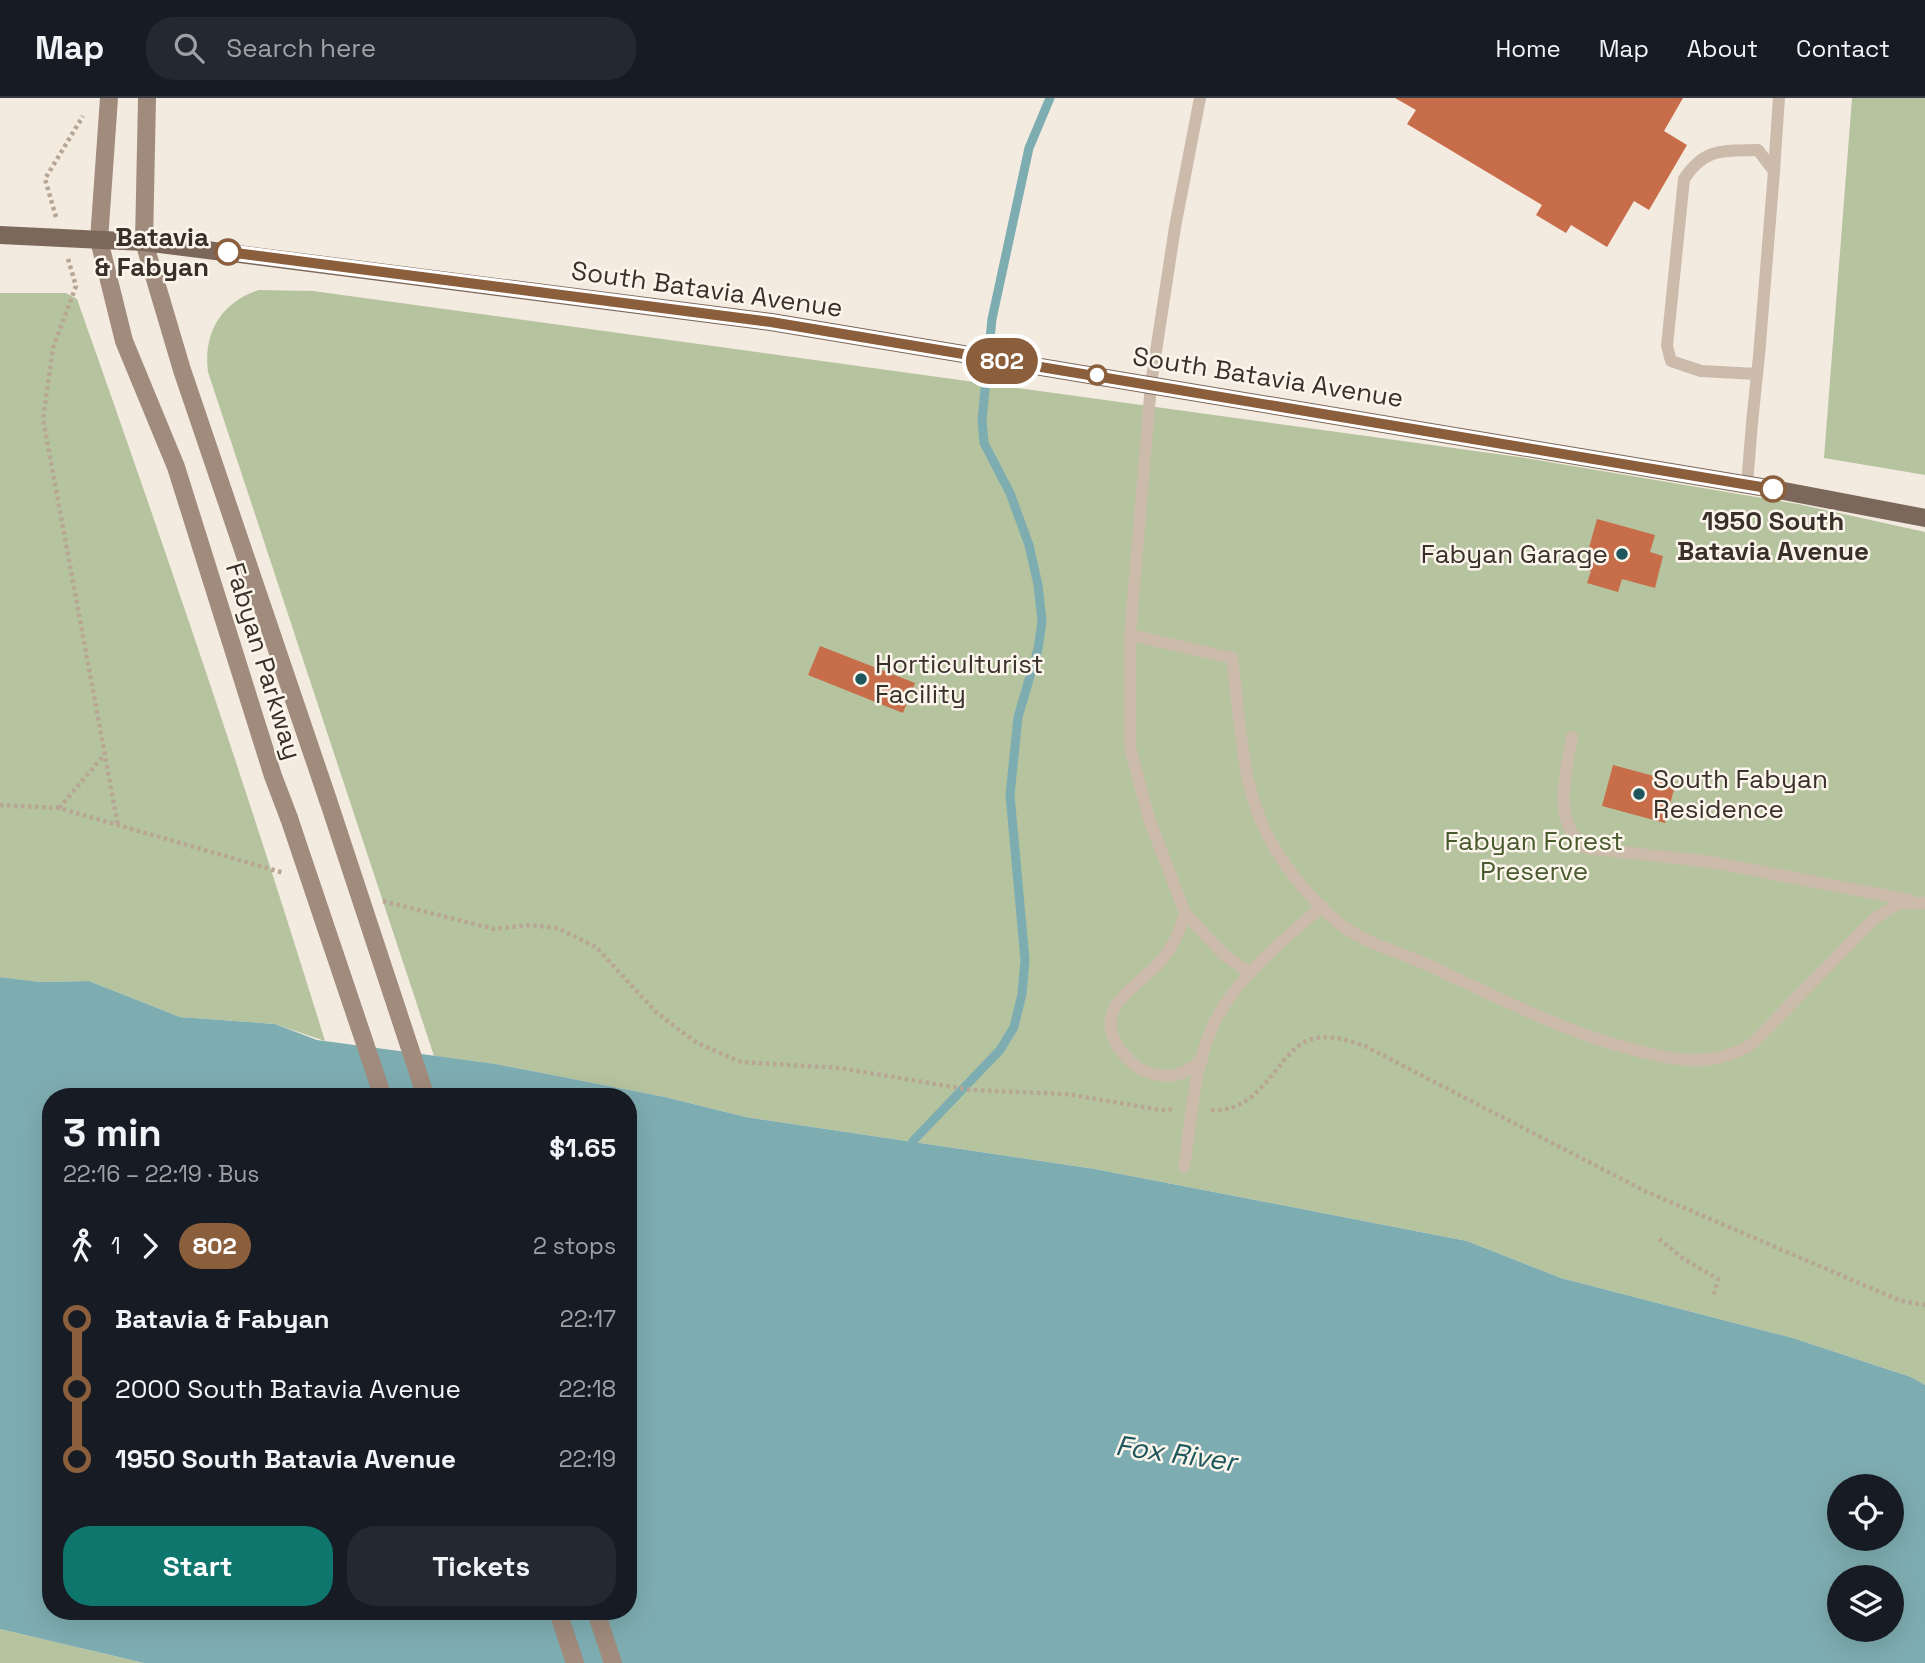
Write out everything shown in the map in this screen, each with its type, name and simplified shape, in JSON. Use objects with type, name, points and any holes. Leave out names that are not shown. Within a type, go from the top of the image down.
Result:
[{"type":"main road","name":"Fabyan Parkway","points":[[109,98],[99,240],[124,341],[176,467],[272,776],[289,818],[380,1088]]},
{"type":"main road","name":"Fabyan Parkway","points":[[147,98],[144,242],[183,370],[423,1088]]},
{"type":"main road","name":"South Batavia Avenue","points":[[0,235],[144,242],[771,322],[1747,484],[1925,518]]},
{"type":"main road","points":[[561,1620],[575,1663]]},
{"type":"main road","points":[[599,1620],[613,1663]]},
{"type":"lane","points":[[1200,98],[1175,227],[1151,384],[1130,635],[1130,747],[1149,819],[1185,913],[1223,954],[1250,973]]},
{"type":"lane","points":[[1747,484],[1779,98]]},
{"type":"lane","points":[[1757,374],[1684,367],[1671,361],[1667,346],[1684,179],[1695,163],[1708,154],[1724,151],[1758,150],[1774,171]]},
{"type":"lane","points":[[1130,635],[1232,658],[1246,778],[1260,821],[1275,849],[1321,906],[1345,928],[1519,1007],[1606,1041],[1680,1059],[1735,1055],[1753,1043],[1874,919],[1898,904],[1923,903]]},
{"type":"lane","points":[[1572,737],[1564,785],[1564,808],[1568,827],[1576,841],[1586,848],[1711,862],[1923,903]]},
{"type":"lane","points":[[1184,1167],[1192,1108],[1211,1030],[1250,973],[1321,906]]},
{"type":"lane","points":[[1185,913],[1174,944],[1159,962],[1119,998],[1112,1013],[1110,1030],[1130,1063],[1149,1074],[1168,1077],[1184,1074],[1202,1060]]},
{"type":"path","points":[[45,179],[83,118],[84,108]]},
{"type":"path","points":[[75,286],[53,348],[43,419],[118,826]]},
{"type":"path","points":[[60,808],[105,754]]},
{"type":"path","points":[[0,805],[60,808],[291,875]]},
{"type":"path","points":[[371,897],[494,929],[530,925],[557,929],[596,947],[657,1013],[696,1043],[740,1062],[840,1068],[971,1090],[1066,1094],[1161,1110],[1192,1108],[1223,1111],[1253,1097],[1295,1050],[1314,1038],[1340,1038],[1377,1052],[1645,1191],[1901,1301],[1925,1305]]},
{"type":"path","points":[[1659,1239],[1685,1260],[1718,1279],[1713,1298]]},
{"type":"green space","points":[[1852,98],[1925,98],[1925,475],[1824,458]]},
{"type":"green space","name":"Fabyan Forest Preserve","points":[[259,290],[313,291],[1519,457],[1798,504],[1925,532],[1925,1385],[1911,1377],[1793,1338],[1561,1278],[1467,1241],[1095,1169],[746,1117],[637,1092],[637,1088],[619,1088],[496,1064],[434,1056],[208,372],[209,344],[217,321],[234,302]]},
{"type":"green space","points":[[0,293],[66,293],[77,299],[205,668],[325,1041],[275,1024],[180,1017],[89,981],[40,982],[0,977]]},
{"type":"green space","points":[[0,1629],[144,1663],[0,1663]]},
{"type":"water","name":"Fox River","points":[[0,977],[40,982],[89,981],[180,1017],[275,1024],[317,1040],[496,1064],[619,1088],[42,1088],[42,1620],[637,1620],[637,1092],[746,1117],[1095,1169],[1467,1241],[1561,1278],[1793,1338],[1911,1377],[1925,1385],[1925,1663],[144,1663],[0,1629]]},
{"type":"building","points":[[1395,98],[1683,98],[1664,131],[1687,145],[1649,210],[1634,201],[1607,247],[1571,225],[1566,233],[1536,215],[1542,205],[1407,124],[1416,110]]},
{"type":"building","name":"Fabyan Garage","points":[[1597,519],[1655,535],[1650,552],[1663,556],[1655,588],[1622,579],[1618,592],[1587,583],[1591,571],[1583,569]]},
{"type":"building","name":"Horticulturist Facility","points":[[820,646],[915,683],[903,713],[808,675]]},
{"type":"building","name":"South Fabyan Residence","points":[[1613,765],[1676,782],[1665,823],[1602,806]]},
{"type":"waterway","points":[[913,1141],[1000,1050],[1014,1027],[1022,994],[1025,960],[1010,795],[1018,717],[1038,649],[1042,621],[1038,585],[1029,545],[1010,493],[984,443],[982,420],[992,319],[1029,148],[1050,98]]},
{"type":"bus line","name":"802","points":[[228,252],[771,322],[1773,489]]},
{"type":"place","name":"Batavia & Fabyan","points":[[228,252]]},
{"type":"place","name":"1950 South Batavia Avenue","points":[[1773,489]]},
{"type":"place","name":"Fabyan Garage","points":[[1622,554]]},
{"type":"place","name":"Horticulturist Facility","points":[[861,679]]},
{"type":"place","name":"South Fabyan Residence","points":[[1639,794]]}]
